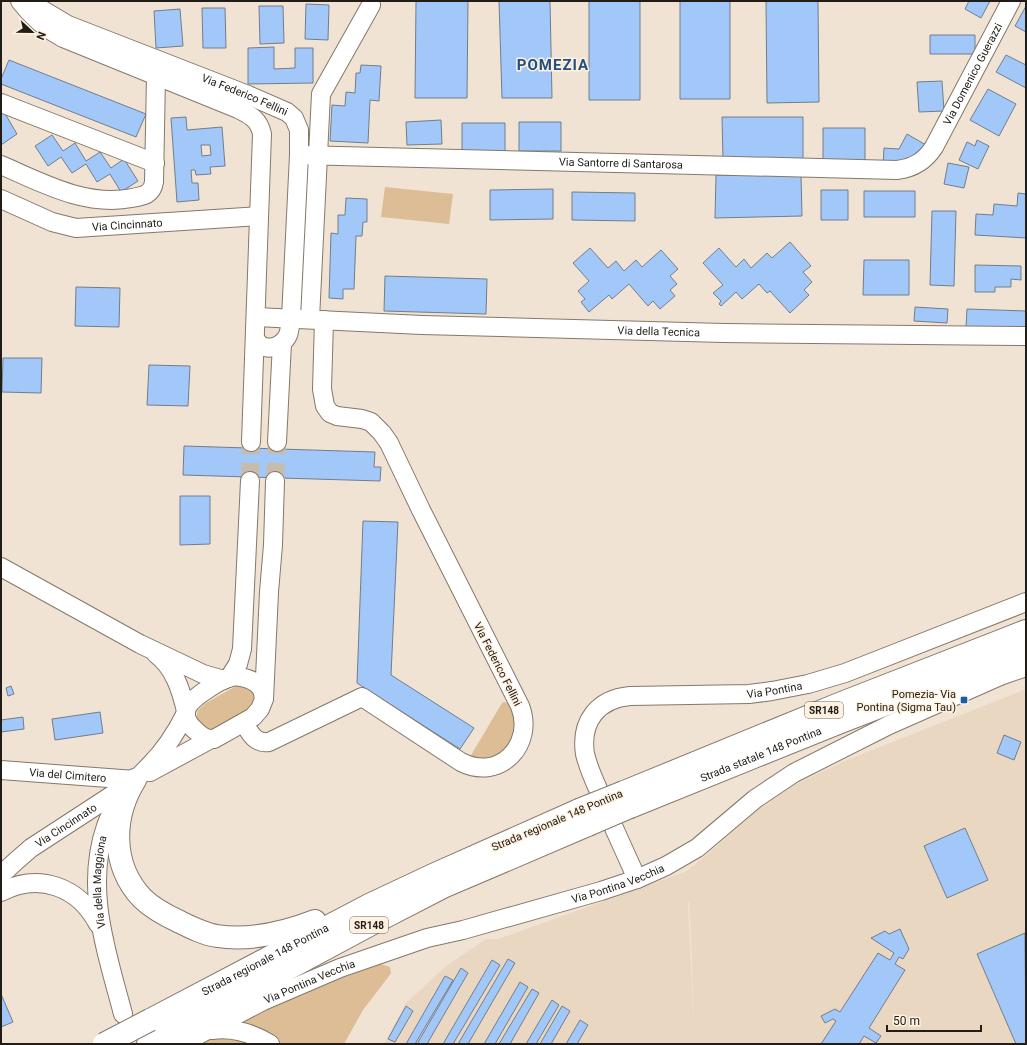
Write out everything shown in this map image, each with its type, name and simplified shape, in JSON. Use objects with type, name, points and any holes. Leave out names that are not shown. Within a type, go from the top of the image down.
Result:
[{"type":"highway","name":"Strada regionale 148 Pontina","points":[[104,1044],[151,1035],[584,818],[839,704],[1026,631]]},
{"type":"highway","name":"Strada statale 148 Pontina","points":[[627,799],[843,721],[1026,650]]},
{"type":"highway","points":[[135,780],[124,800],[118,834],[119,853],[126,873],[142,897],[152,906],[176,920],[202,932],[217,936],[246,937],[282,932],[435,874]]},
{"type":"highway","name":"Strada regionale 148 Pontina","points":[[151,1035],[352,914],[435,874],[584,818]]},
{"type":"street","name":"Via Federico Fellini","points":[[20,1],[30,14],[39,22],[63,38],[159,69],[248,95],[289,113],[296,121],[299,130],[299,155],[291,318],[288,335],[282,343],[277,442]]},
{"type":"street","name":"Via Federico Fellini","points":[[29,1],[68,25],[250,115],[258,122],[262,134]]},
{"type":"street","name":"Via Domenico Guerazzi","points":[[934,147],[1011,1]]},
{"type":"street","name":"Via Federico Fellini","points":[[244,723],[255,739],[261,742],[269,742],[362,697],[461,762],[479,767],[492,766],[509,758],[518,747],[524,732],[524,718],[520,706],[421,510],[389,443],[371,422],[362,419],[337,416],[330,413],[325,406],[322,389],[317,320],[317,156],[321,94],[372,5]]},
{"type":"street","points":[[1,165],[64,191],[91,198],[116,200],[145,196],[150,192],[154,182],[159,69]]},
{"type":"street","points":[[1,103],[155,163]]},
{"type":"street","points":[[251,442],[262,134],[266,122],[272,114],[279,111],[317,116],[319,118]]},
{"type":"street","name":"Via Santorre di Santarosa","points":[[299,155],[701,166],[902,169],[913,167],[922,162],[934,147]]},
{"type":"street","name":"Via Cincinnato","points":[[1,199],[52,222],[76,228],[259,216]]},
{"type":"street","name":"Via della Tecnica","points":[[256,317],[422,325],[724,333],[1026,336]]},
{"type":"street","points":[[255,338],[259,344],[266,348],[272,348],[282,343]]},
{"type":"street","points":[[140,644],[163,659],[179,687],[188,721],[193,729],[202,736],[211,739],[216,738],[257,714],[263,705],[264,698],[275,484],[250,483],[242,653],[238,664],[226,679]]},
{"type":"street","points":[[1,567],[140,644],[203,674],[226,679]]},
{"type":"street","points":[[245,592],[269,592]]},
{"type":"street","name":"Via Pontina","points":[[598,789],[586,754],[585,733],[592,716],[600,707],[609,701],[623,696],[762,693],[808,684],[852,670],[1026,602]]},
{"type":"street","name":"Via Pontina Vecchia","points":[[181,1044],[270,998],[340,968],[427,938],[463,930],[554,905],[637,879],[671,864],[697,848],[755,798],[794,772],[889,725],[1000,676],[1026,667]]},
{"type":"street","points":[[186,712],[190,704],[197,697],[226,679],[237,676],[255,683],[261,688],[264,698]]},
{"type":"street","name":"Via Cincinnato","points":[[135,780],[167,746],[186,712]]},
{"type":"street","name":"Via Cincinnato","points":[[1,874],[31,848],[135,780],[211,739]]},
{"type":"street","name":"Via del Cimitero","points":[[1,770],[135,780]]},
{"type":"street","points":[[94,777],[101,782],[103,787],[101,802]]},
{"type":"street","name":"Via della Maggiona","points":[[123,1014],[101,930],[96,889],[100,846],[113,807],[121,795],[135,780]]},
{"type":"street","points":[[614,828],[637,879]]},
{"type":"street","points":[[1,892],[20,885],[34,883],[50,884],[67,890],[80,900],[91,912],[101,930]]},
{"type":"street","points":[[207,1031],[228,1029],[236,1030],[252,1034],[270,1044]]},
{"type":"shaded area","points":[[385,187],[453,194],[449,224],[381,217]]},
{"type":"shaded area","points":[[238,685],[247,686],[254,694],[253,703],[249,709],[209,733],[196,719],[198,710],[206,703]]},
{"type":"shaded area","points":[[1026,689],[1026,1044],[384,1044],[406,1003],[446,966],[486,939],[498,939],[687,871],[755,810],[777,793],[847,760]],"holes":[[[688,902],[691,935],[694,1029]]]},
{"type":"shaded area","points":[[505,702],[512,708],[516,719],[517,729],[505,752],[485,761],[470,757],[502,703]]},
{"type":"shaded area","points":[[381,964],[390,967],[391,973],[363,1010],[344,1044],[280,1044],[269,1036],[237,1022],[310,989]]},
{"type":"shaded area","points":[[218,1035],[261,1044],[196,1044]]},
{"type":"building","points":[[416,1],[468,1],[467,98],[415,98]]},
{"type":"building","points":[[499,1],[550,1],[552,98],[502,98]]},
{"type":"building","points":[[589,1],[640,1],[640,100],[589,100]]},
{"type":"building","points":[[680,1],[730,1],[730,99],[680,99]]},
{"type":"building","points":[[766,1],[818,1],[819,102],[767,103]]},
{"type":"building","points":[[969,1],[990,1],[981,18],[965,9]]},
{"type":"building","points":[[306,4],[329,5],[328,40],[305,39]]},
{"type":"building","points":[[259,6],[283,6],[284,43],[260,44]]},
{"type":"building","points":[[1026,6],[1026,32],[1015,26]]},
{"type":"building","points":[[202,8],[225,8],[226,48],[203,48]]},
{"type":"building","points":[[180,9],[183,46],[156,48],[154,11]]},
{"type":"building","points":[[930,35],[975,35],[975,54],[930,54]]},
{"type":"building","points":[[274,47],[274,69],[295,68],[295,48],[313,48],[313,83],[248,84],[248,48]]},
{"type":"building","points":[[1006,55],[1026,65],[1026,88],[996,72]]},
{"type":"building","points":[[9,60],[146,114],[136,137],[1,84],[1,79]]},
{"type":"building","points":[[361,65],[381,66],[379,101],[370,100],[368,143],[330,141],[332,105],[345,106],[346,92],[355,93],[356,73],[360,73]]},
{"type":"building","points":[[942,81],[944,111],[919,112],[917,82]]},
{"type":"building","points":[[988,89],[1016,104],[999,136],[970,120]]},
{"type":"building","points":[[4,112],[17,134],[1,145],[1,114]]},
{"type":"building","points":[[186,117],[187,130],[222,127],[225,166],[210,167],[211,174],[196,175],[195,170],[191,170],[192,183],[198,183],[199,200],[177,202],[171,118]],"holes":[[[201,145],[210,145],[211,155],[202,156]]]},
{"type":"building","points":[[722,117],[803,117],[803,162],[723,160]]},
{"type":"building","points":[[441,120],[442,144],[407,145],[406,122]]},
{"type":"building","points":[[519,122],[561,122],[561,151],[519,151]]},
{"type":"building","points":[[462,123],[505,123],[505,154],[462,154]]},
{"type":"building","points":[[823,128],[865,128],[865,162],[823,162]]},
{"type":"building","points":[[907,134],[926,145],[903,167],[883,166],[884,148],[899,149]]},
{"type":"building","points":[[52,135],[63,151],[75,143],[86,161],[100,152],[111,168],[124,159],[138,181],[121,192],[110,174],[97,182],[86,164],[72,173],[61,157],[48,166],[35,146]]},
{"type":"building","points":[[977,140],[989,146],[978,169],[959,160],[967,142],[975,146]]},
{"type":"building","points":[[948,163],[969,167],[964,188],[944,184]]},
{"type":"building","points":[[716,175],[801,176],[802,216],[715,218]]},
{"type":"building","points":[[553,189],[553,219],[490,220],[490,190]]},
{"type":"building","points":[[821,190],[848,190],[848,220],[821,220]]},
{"type":"building","points":[[864,191],[915,191],[915,217],[864,217]]},
{"type":"building","points":[[572,192],[635,193],[635,221],[572,220]]},
{"type":"building","points":[[1018,193],[1026,194],[1026,238],[975,235],[976,214],[993,215],[994,204],[1017,206]]},
{"type":"building","points":[[346,198],[367,199],[367,222],[363,222],[362,236],[356,236],[354,289],[343,289],[343,299],[329,298],[331,233],[338,234],[338,215],[345,215]]},
{"type":"building","points":[[932,211],[956,211],[954,286],[930,285]]},
{"type":"building","points":[[790,242],[811,266],[803,272],[812,282],[804,290],[809,295],[790,313],[770,291],[767,293],[759,284],[742,299],[736,292],[721,306],[719,304],[721,301],[713,293],[723,285],[703,263],[719,248],[736,267],[744,259],[751,268],[767,253],[772,258]]},
{"type":"building","points":[[590,248],[608,268],[616,261],[624,271],[636,260],[642,267],[661,250],[678,269],[670,276],[677,284],[670,290],[675,296],[660,309],[653,301],[648,306],[629,284],[612,299],[609,295],[589,312],[581,302],[585,299],[578,291],[589,281],[573,263]]},
{"type":"building","points":[[864,260],[909,260],[909,295],[863,295]]},
{"type":"building","points":[[975,265],[1021,266],[1021,280],[1011,279],[1011,287],[995,287],[995,292],[975,292]]},
{"type":"building","points":[[385,276],[487,279],[486,314],[384,311]]},
{"type":"building","points":[[76,287],[120,288],[119,327],[75,326]]},
{"type":"building","points":[[915,307],[948,309],[947,323],[914,321]]},
{"type":"building","points":[[967,309],[1026,311],[1026,329],[966,327]]},
{"type":"building","points":[[3,358],[42,358],[41,393],[2,392]]},
{"type":"building","points":[[149,365],[190,366],[188,406],[147,405]]},
{"type":"building","points":[[184,446],[375,452],[374,467],[381,467],[380,481],[183,475]]},
{"type":"building","points":[[180,496],[210,496],[210,544],[180,545]]},
{"type":"building","points":[[363,521],[398,522],[391,675],[474,728],[460,749],[357,683]]},
{"type":"building","points":[[11,686],[14,694],[8,696],[6,688]]},
{"type":"building","points":[[100,712],[103,733],[55,740],[52,719]]},
{"type":"building","points":[[23,717],[24,729],[1,732],[1,720]]},
{"type":"building","points":[[1004,735],[1021,742],[1014,760],[997,753]]},
{"type":"building","points":[[965,828],[988,880],[947,898],[924,846]]},
{"type":"building","points":[[900,929],[909,949],[903,959],[899,957],[895,964],[905,970],[869,1028],[881,1036],[876,1043],[864,1036],[859,1044],[821,1044],[836,1021],[833,1019],[825,1023],[821,1016],[835,1009],[840,1012],[878,953],[890,960],[894,953],[871,938],[885,931],[889,934]]},
{"type":"building","points":[[1025,933],[1026,1044],[1016,1044],[977,954]]},
{"type":"building","points":[[508,959],[515,963],[468,1044],[458,1044]]},
{"type":"building","points":[[492,960],[500,965],[453,1044],[443,1044]]},
{"type":"building","points":[[461,968],[468,973],[427,1044],[417,1044]]},
{"type":"building","points":[[445,976],[453,980],[415,1044],[406,1044]]},
{"type":"building","points":[[520,982],[528,987],[495,1044],[484,1044]]},
{"type":"building","points":[[532,989],[539,993],[510,1044],[499,1044]]},
{"type":"building","points":[[1,994],[13,1022],[1,1027]]},
{"type":"building","points":[[552,1000],[559,1005],[536,1044],[526,1044]]},
{"type":"building","points":[[406,1006],[413,1011],[395,1042],[388,1039]]},
{"type":"building","points":[[562,1006],[570,1011],[551,1044],[540,1044]]},
{"type":"building","points":[[580,1020],[588,1025],[577,1044],[566,1044]]},
{"type":"tunnel","points":[[250,481],[251,442]]},
{"type":"tunnel","points":[[275,481],[277,442]]},
{"type":"place","name":"Pomezia- Via Pontina (Sigma Tau)","points":[[964,700]]},
{"type":"district","name":"POMEZIA","points":[[553,65]]}]
